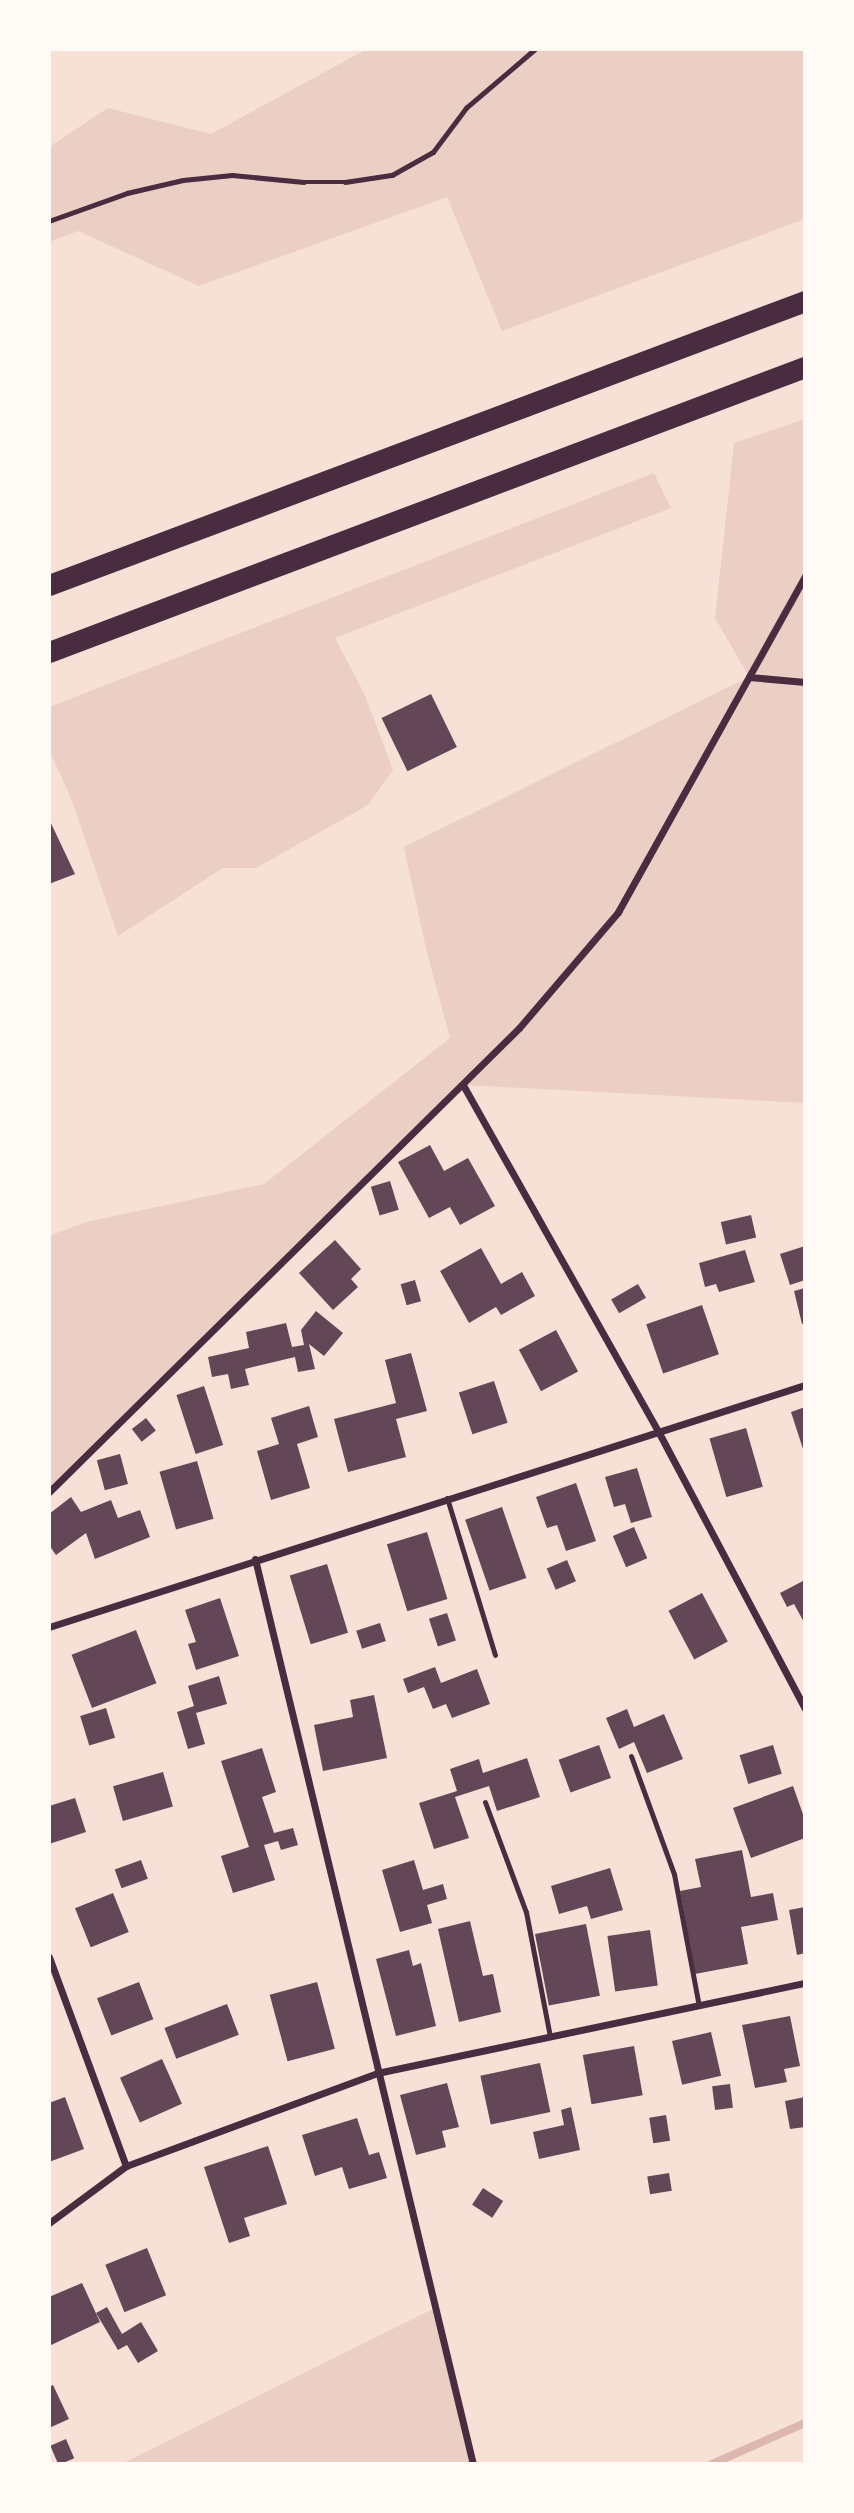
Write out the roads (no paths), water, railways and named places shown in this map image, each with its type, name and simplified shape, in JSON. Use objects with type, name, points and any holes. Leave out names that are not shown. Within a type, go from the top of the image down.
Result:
[{"type":"highway","points":[[49,585],[805,301]]},
{"type":"highway","points":[[49,652],[805,367]]},
{"type":"street","points":[[49,1492],[519,1028],[618,912],[805,576]]},
{"type":"street","points":[[749,677],[805,682]]},
{"type":"street","points":[[463,1085],[658,1432],[805,1709]]},
{"type":"street","points":[[49,1627],[805,1385]]},
{"type":"street","points":[[255,1559],[473,2464]]},
{"type":"street","points":[[49,1957],[126,2166]]},
{"type":"street","points":[[49,2223],[126,2166],[377,2073],[805,1983]]},
{"type":"lane","points":[[447,1498],[495,1655]]},
{"type":"lane","points":[[631,1756],[674,1874],[699,2006]]},
{"type":"lane","points":[[485,1802],[526,1912],[550,2037]]},
{"type":"waterway","points":[[712,2464],[805,2423]]}]
